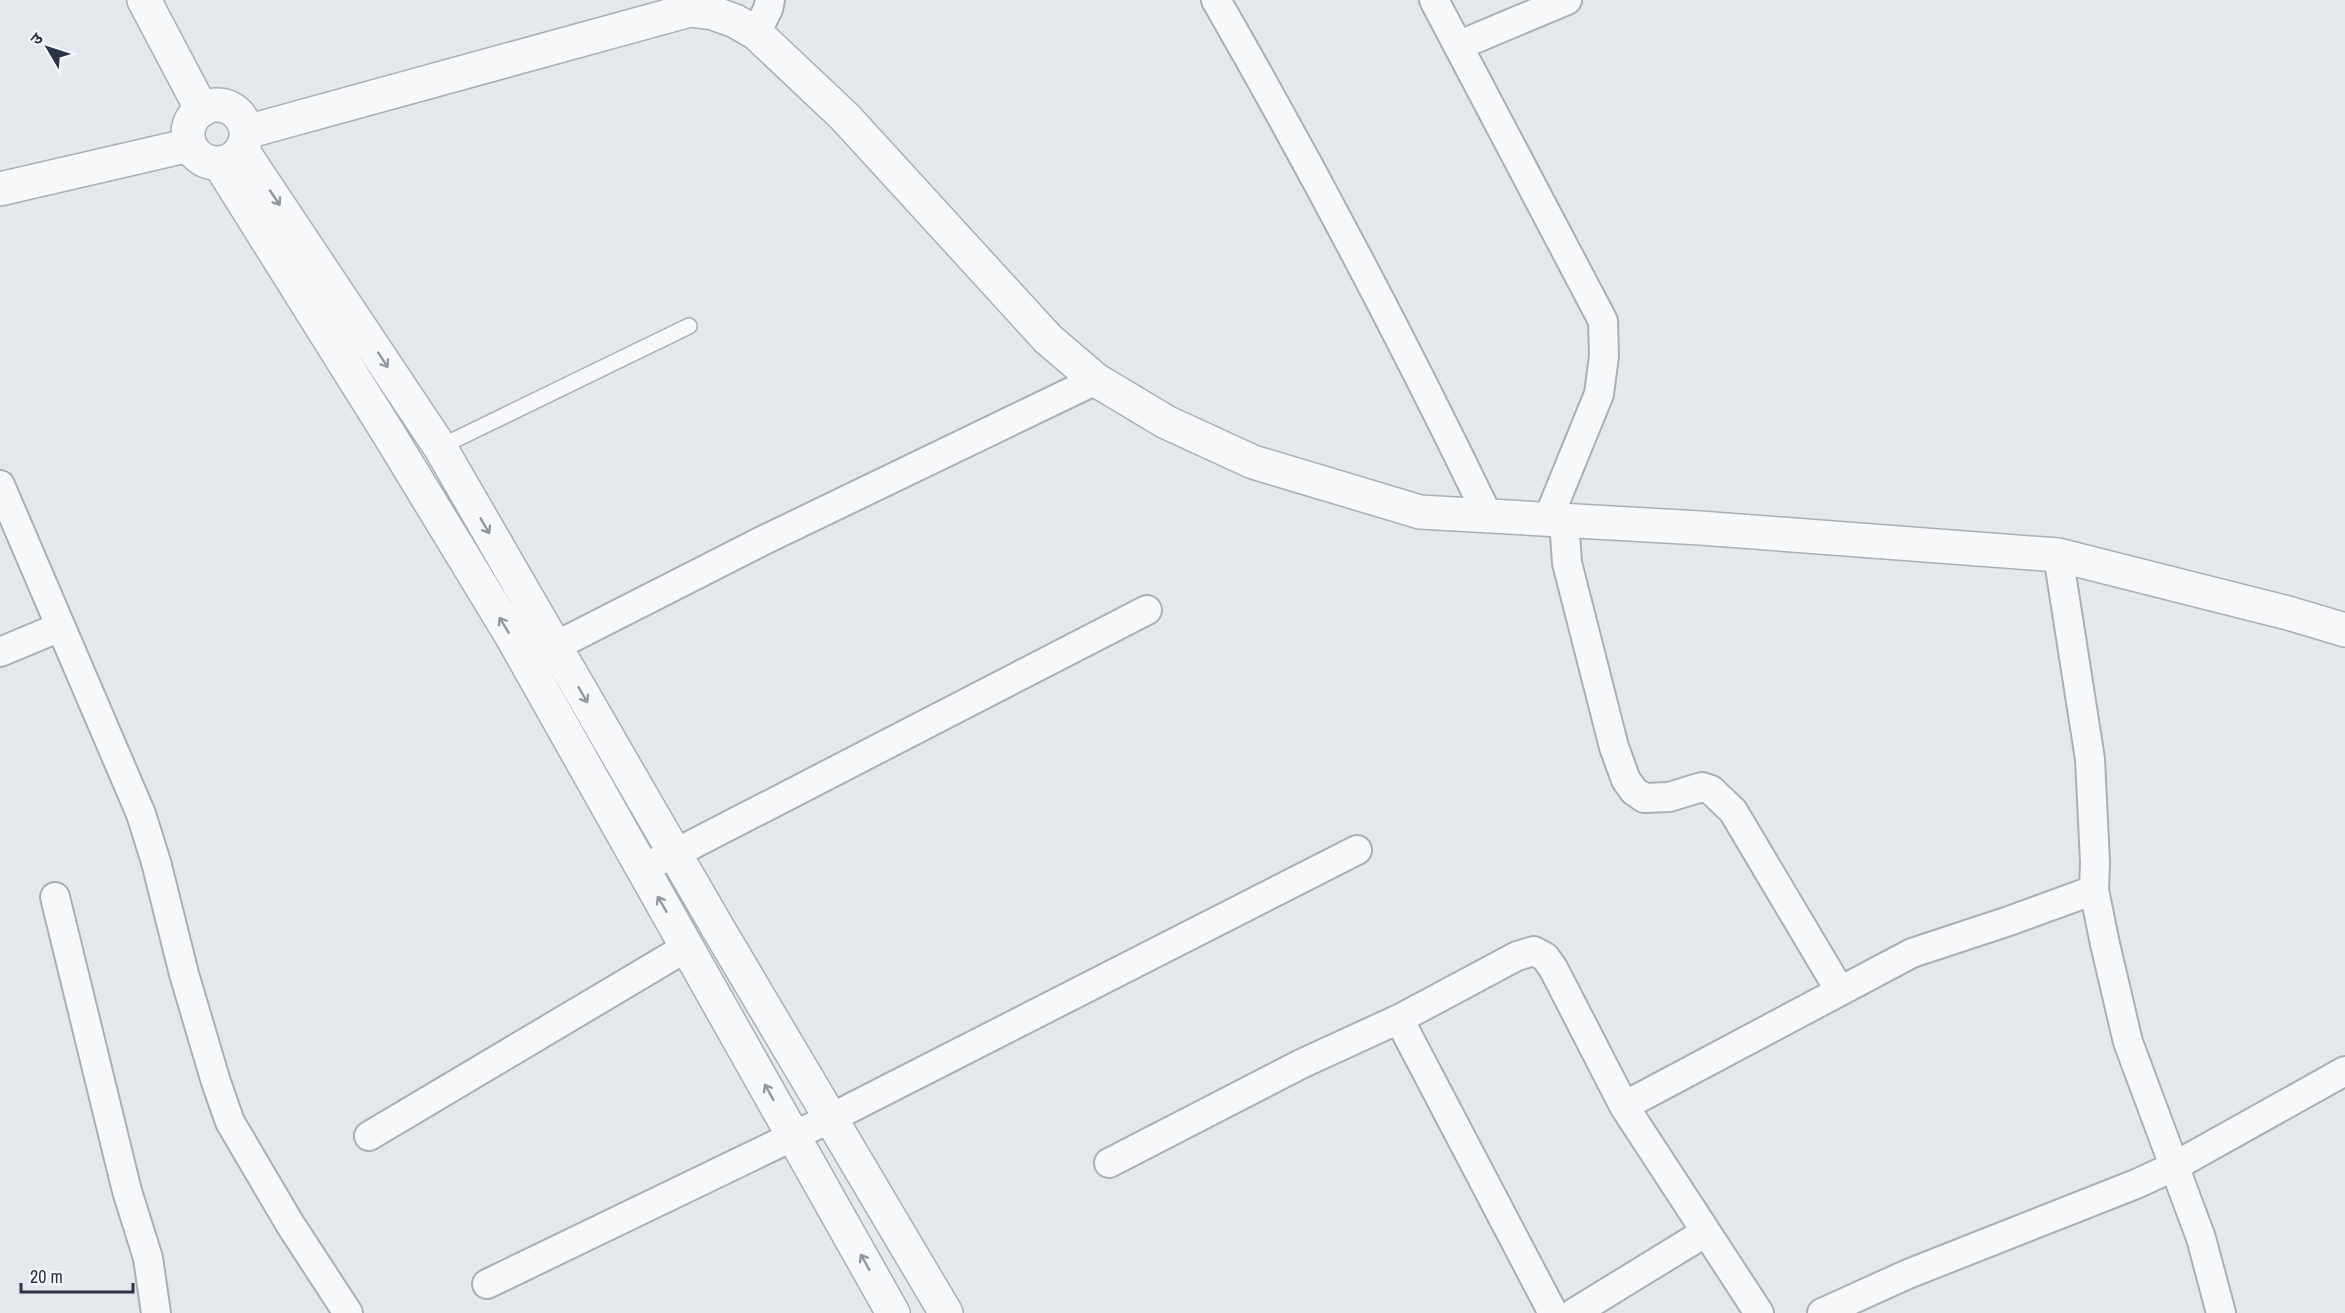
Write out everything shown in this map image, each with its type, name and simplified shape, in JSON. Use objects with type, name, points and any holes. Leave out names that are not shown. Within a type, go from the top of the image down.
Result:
[{"type":"street","points":[[144,0],[202,110]]},
{"type":"street","points":[[756,33],[770,0]]},
{"type":"street","points":[[1216,0],[1293,135],[1414,364],[1488,516]]},
{"type":"street","points":[[1434,0],[1460,45],[1603,321],[1604,356],[1599,394],[1556,519],[1614,747],[1626,780],[1634,791],[1644,798],[1669,797],[1702,787],[1712,790],[1722,798],[1733,811],[1840,991]]},
{"type":"street","points":[[1460,45],[1567,0]]},
{"type":"street","points":[[893,1313],[525,661],[390,436],[236,148],[244,123],[231,108],[211,105],[202,110],[194,116],[189,125],[190,145],[202,159],[236,148],[690,10],[713,13],[735,21],[756,33],[845,117],[1048,339],[1096,380],[1166,422],[1253,462],[1420,512],[1700,528],[2058,555],[2341,625]]},
{"type":"street","points":[[0,189],[190,145]]},
{"type":"street","points":[[236,148],[440,447],[946,1313]]},
{"type":"street","points":[[525,661],[556,648],[762,541],[1096,380]]},
{"type":"street","points":[[0,485],[141,814],[212,1071],[230,1122],[290,1224],[348,1313]]},
{"type":"street","points":[[2058,555],[2090,759],[2095,862],[2094,890],[2128,1042],[2201,1238],[2221,1313]]},
{"type":"street","points":[[642,868],[1147,610]]},
{"type":"street","points":[[0,652],[60,627]]},
{"type":"street","points":[[488,1284],[831,1118],[1357,850]]},
{"type":"street","points":[[1624,1106],[1912,953],[2094,890]]},
{"type":"street","points":[[55,897],[127,1191],[148,1258],[156,1313]]},
{"type":"street","points":[[369,1136],[687,947]]},
{"type":"street","points":[[1109,1163],[1301,1064],[1399,1019],[1517,956],[1534,951],[1540,953],[1553,968],[1624,1106],[1759,1313]]},
{"type":"street","points":[[1399,1019],[1553,1313]]},
{"type":"street","points":[[1822,1313],[1908,1274],[2173,1167],[2345,1071]]},
{"type":"street","points":[[848,1233],[889,1216]]},
{"type":"street","points":[[1575,1313],[1706,1232]]},
{"type":"lane","points":[[440,447],[689,326]]}]
